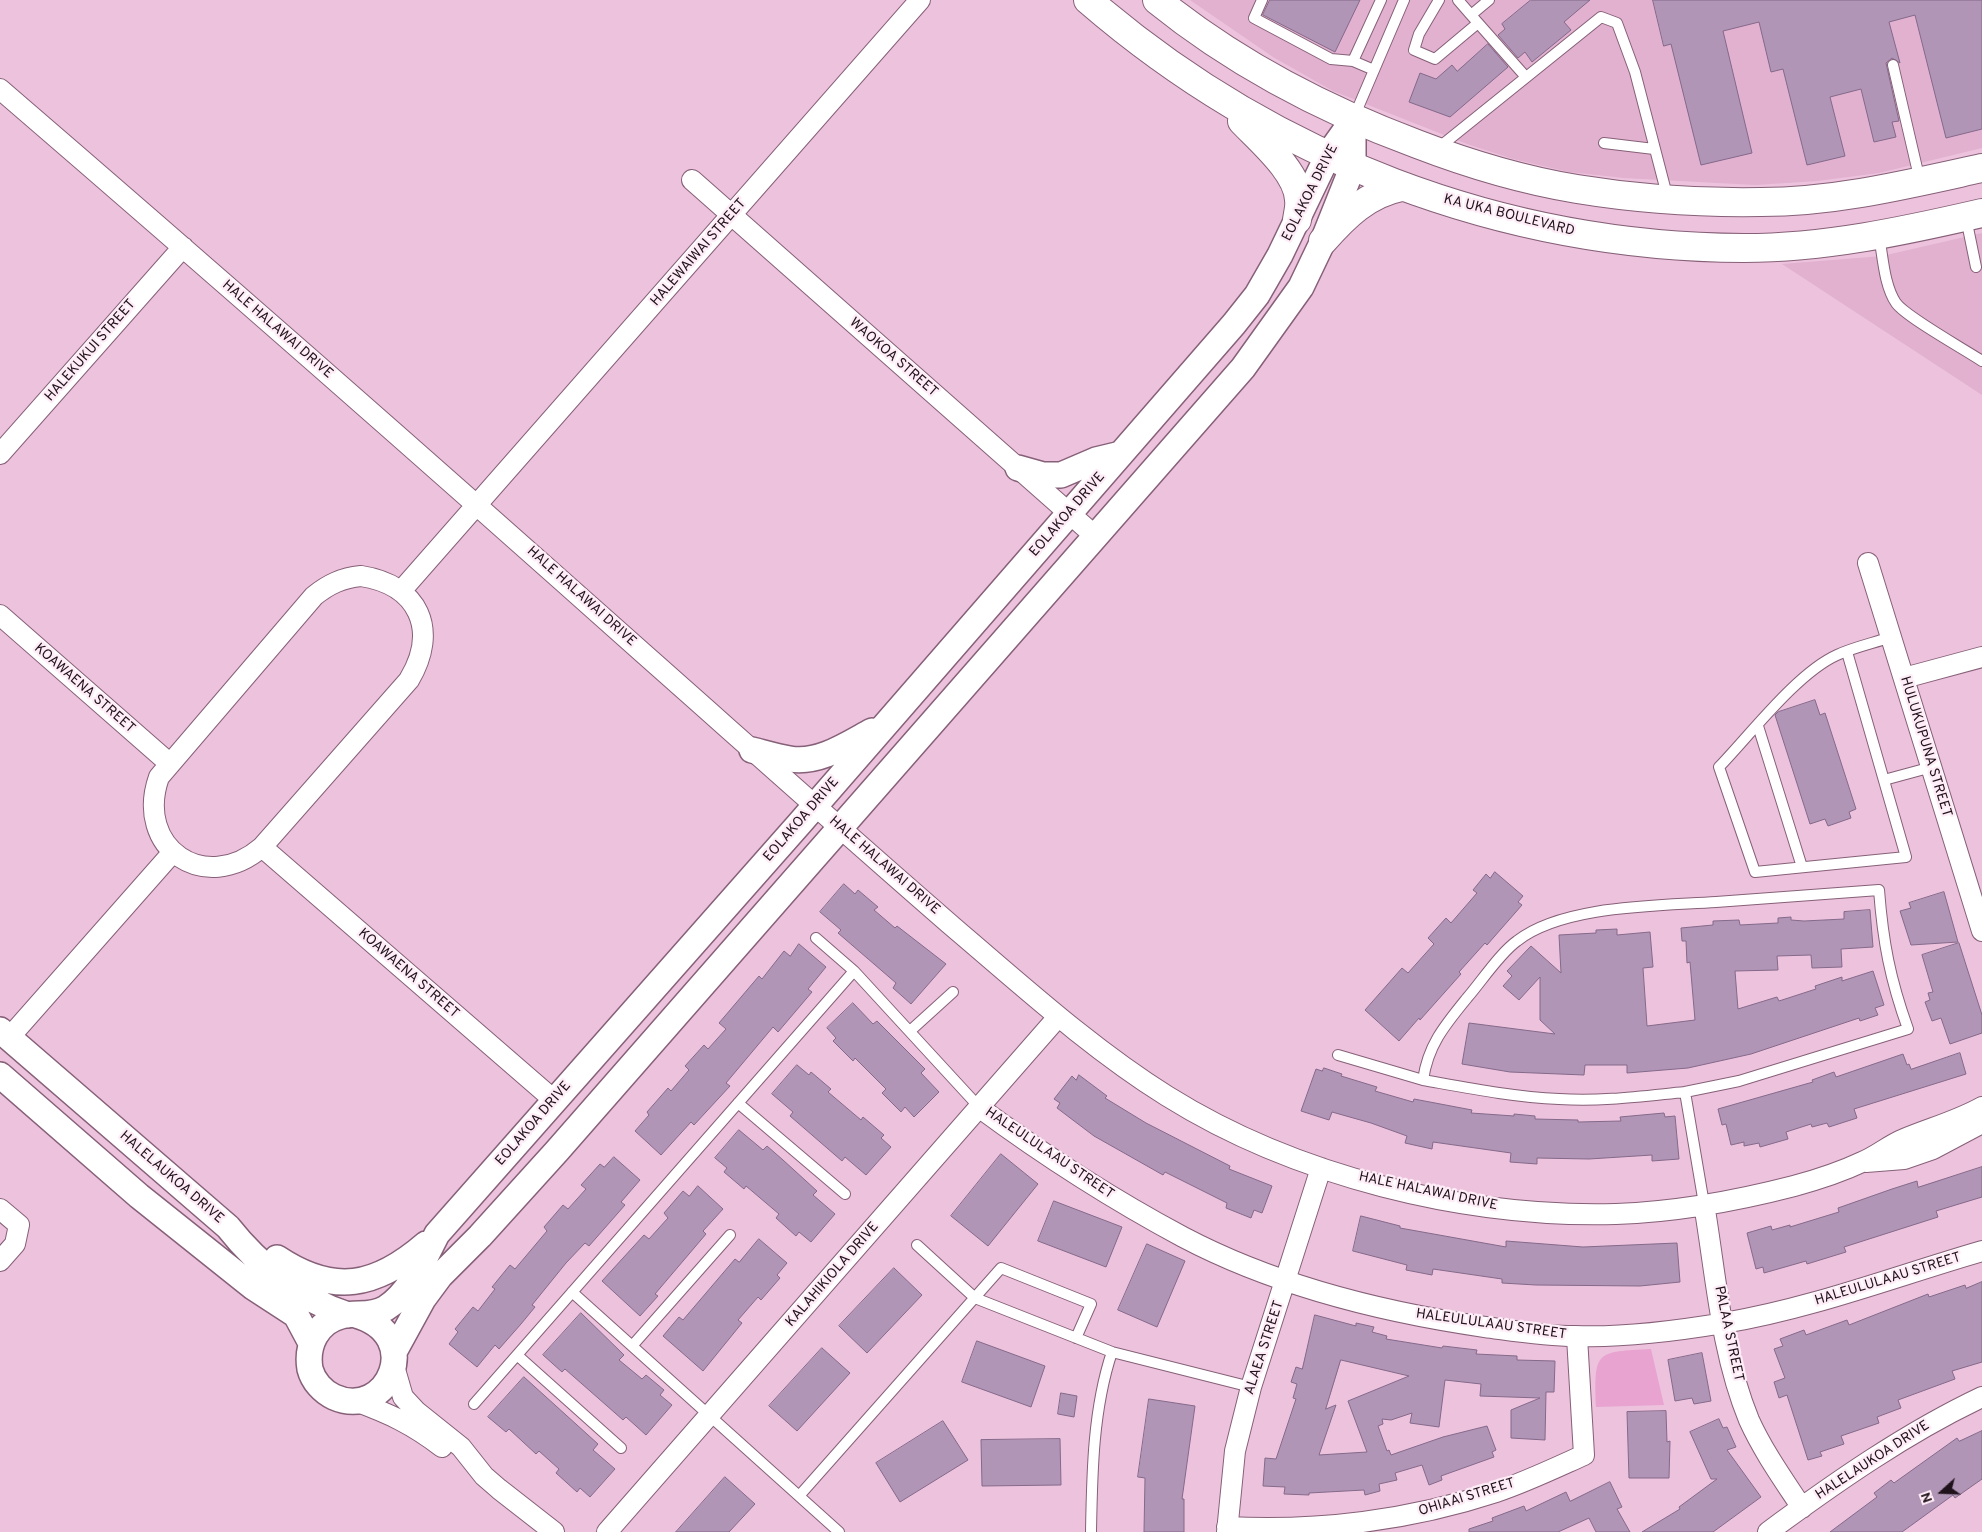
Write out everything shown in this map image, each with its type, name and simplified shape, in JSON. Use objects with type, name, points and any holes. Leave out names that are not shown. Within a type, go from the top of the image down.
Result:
[{"type":"main road","name":"KA UKA BOULEVARD","points":[[1088,0],[1116,24],[1221,98],[1294,140],[1401,187],[1466,209],[1558,230],[1658,245],[1746,248],[1822,244],[1879,236],[1974,215]]},
{"type":"main road","points":[[1157,0],[1231,54],[1295,92],[1353,120],[1490,170],[1575,189],[1668,200],[1792,201],[1865,192],[1982,168]]},
{"type":"main road","points":[[1221,98],[1274,154],[1289,173],[1299,199],[1297,220]]},
{"type":"main road","points":[[1323,241],[1346,215],[1369,199],[1377,194],[1401,187]]},
{"type":"street","name":"HALEWAIWAI STREET","points":[[478,505],[920,0]]},
{"type":"street","name":"HALE HALAWAI DRIVE","points":[[0,88],[478,505],[840,828],[1058,1017],[1168,1097],[1233,1132],[1321,1168],[1393,1188],[1458,1202],[1522,1211],[1616,1214],[1748,1197],[1801,1184],[1862,1162],[1899,1140],[1942,1126],[1982,1107]]},
{"type":"street","name":"EOLAKOA DRIVE","points":[[352,1315],[380,1311],[399,1298],[423,1261],[437,1234],[815,805],[1251,302],[1297,220],[1328,155],[1353,120]]},
{"type":"street","name":"EOLAKOA DRIVE","points":[[394,1359],[423,1298],[440,1276],[480,1236],[556,1151],[1249,360],[1301,287],[1323,241],[1353,166],[1353,120]]},
{"type":"street","name":"WAOKOA STREET","points":[[692,180],[1095,536]]},
{"type":"street","name":"HALEKUKUI STREET","points":[[0,454],[183,247]]},
{"type":"street","points":[[1018,468],[1043,475],[1061,475],[1096,460],[1121,454]]},
{"type":"street","points":[[401,591],[478,505]]},
{"type":"street","name":"HULUKUPUNA STREET","points":[[1868,563],[1982,931]]},
{"type":"street","points":[[361,576],[378,578],[401,591],[418,612],[423,628],[423,646],[419,663],[409,680],[262,846],[249,858],[221,868],[206,867],[192,863],[173,852],[160,834],[152,806],[154,791],[159,777],[169,763],[314,596],[328,585],[344,578],[361,576]]},
{"type":"street","name":"KOAWAENA STREET","points":[[0,615],[169,763]]},
{"type":"street","points":[[1904,678],[1982,656]]},
{"type":"street","points":[[752,750],[791,759],[815,757],[843,747],[885,724]]},
{"type":"street","name":"KOAWAENA STREET","points":[[262,846],[555,1101]]},
{"type":"street","points":[[20,1092],[6,1056],[3,1037],[173,852]]},
{"type":"street","name":"KALAHIKIOLA DRIVE","points":[[607,1532],[1058,1017]]},
{"type":"street","name":"HALELAUKOA DRIVE","points":[[3,1037],[228,1227],[243,1246],[285,1281],[315,1302],[352,1315]]},
{"type":"street","points":[[0,1075],[146,1202],[253,1287],[296,1315],[311,1343]]},
{"type":"street","points":[[556,1151],[560,1142],[562,1121],[555,1101],[581,1104],[607,1093]]},
{"type":"street","name":"HALEULULAAU STREET","points":[[980,1108],[1086,1182],[1185,1238],[1286,1281],[1424,1318],[1534,1334],[1577,1337],[1645,1333],[1723,1323],[1796,1309],[1982,1251]]},
{"type":"street","name":"HALE HALAWAI DRIVE","points":[[1862,1162],[1904,1159],[1933,1150],[1982,1124]]},
{"type":"street","name":"ALAEA STREET","points":[[1227,1530],[1235,1450],[1251,1387],[1321,1168]]},
{"type":"street","name":"PALAA STREET","points":[[1704,1204],[1723,1323],[1733,1372],[1750,1420],[1769,1458],[1802,1508]]},
{"type":"street","points":[[0,1209],[19,1225],[15,1244],[0,1261]]},
{"type":"street","points":[[228,1227],[249,1238],[294,1269],[331,1282],[359,1280],[384,1274],[406,1261],[437,1234]]},
{"type":"street","points":[[484,1476],[465,1470],[421,1431],[399,1418],[355,1401],[334,1397],[318,1385],[311,1372],[308,1358],[311,1343],[318,1330],[328,1321],[352,1315],[370,1319],[382,1327],[390,1339],[403,1397],[416,1411],[461,1446],[484,1476],[554,1532]]},
{"type":"street","name":"OHIAAI STREET","points":[[1227,1530],[1319,1527],[1412,1515],[1498,1491],[1584,1455],[1577,1337]]},
{"type":"street","points":[[355,1401],[368,1398],[380,1390],[389,1379],[394,1359]]},
{"type":"street","name":"HALELAUKOA DRIVE","points":[[1768,1532],[1941,1416],[1982,1397]]},
{"type":"lane","points":[[1262,0],[1254,18],[1331,59],[1353,61],[1374,70]]},
{"type":"lane","points":[[1353,61],[1381,0]]},
{"type":"lane","points":[[1353,120],[1404,0]]},
{"type":"lane","points":[[1439,0],[1419,34],[1414,50],[1435,59],[1478,23]]},
{"type":"lane","points":[[1458,0],[1525,76]]},
{"type":"lane","points":[[1471,15],[1489,0]]},
{"type":"lane","points":[[1435,151],[1525,76],[1601,17],[1617,23],[1635,72],[1668,200]]},
{"type":"lane","points":[[1893,65],[1920,182]]},
{"type":"lane","points":[[1604,142],[1654,149]]},
{"type":"lane","points":[[1974,215],[1976,267]]},
{"type":"lane","points":[[1879,236],[1889,288],[1896,303],[1909,314],[1982,360]]},
{"type":"lane","points":[[1847,652],[1906,857],[1755,872],[1719,768],[1800,680],[1836,655],[1892,637]]},
{"type":"lane","points":[[1758,726],[1802,867]]},
{"type":"lane","points":[[1884,780],[1932,767]]},
{"type":"lane","points":[[1338,1055],[1422,1080],[1496,1093],[1561,1100],[1626,1098],[1685,1092],[1739,1082],[1908,1029],[1894,990],[1883,940],[1879,890],[1584,914],[1541,927],[1516,941],[1438,1034],[1422,1080]]},
{"type":"lane","points":[[816,938],[854,971],[980,1108]]},
{"type":"lane","points":[[474,1404],[854,971]]},
{"type":"lane","points":[[910,1031],[953,992]]},
{"type":"lane","points":[[1685,1092],[1704,1204]]},
{"type":"lane","points":[[738,1103],[845,1194]]},
{"type":"lane","points":[[632,1346],[730,1235]]},
{"type":"lane","points":[[917,1245],[974,1298],[1112,1352],[1251,1387]]},
{"type":"lane","points":[[799,1496],[1001,1268],[1091,1304],[1076,1338]]},
{"type":"lane","points":[[572,1292],[839,1532]]},
{"type":"lane","points":[[1091,1532],[1092,1468],[1105,1375],[1112,1352]]},
{"type":"lane","points":[[517,1355],[621,1448]]},
{"type":"shaded area","points":[[1190,0],[1982,0],[1982,148],[1879,173],[1817,181],[1755,185],[1624,178],[1569,172],[1513,159],[1467,144],[1333,91],[1273,57]]},
{"type":"shaded area","points":[[1982,233],[1982,395],[1782,264],[1882,256]]},
{"type":"shaded area","points":[[1651,1349],[1664,1405],[1596,1407],[1596,1374],[1598,1364],[1602,1358],[1619,1351]]},
{"type":"building","points":[[1270,0],[1360,0],[1335,52],[1263,15]]},
{"type":"building","points":[[1531,0],[1590,0],[1564,22],[1571,30],[1532,62],[1525,52],[1518,58],[1498,35],[1505,29],[1502,24]]},
{"type":"building","points":[[1653,0],[1982,0],[1982,129],[1946,138],[1915,15],[1889,22],[1900,63],[1892,58],[1886,63],[1899,121],[1892,122],[1896,137],[1874,142],[1861,89],[1830,97],[1845,156],[1807,165],[1783,69],[1771,72],[1759,22],[1723,31],[1752,153],[1701,165],[1671,44],[1664,46]]},
{"type":"building","points":[[1488,44],[1508,67],[1450,117],[1409,102],[1420,73],[1436,79],[1452,65],[1457,71]]},
{"type":"building","points":[[1815,700],[1820,715],[1825,713],[1856,809],[1849,812],[1851,818],[1828,826],[1825,819],[1810,824],[1775,715],[1778,712]]},
{"type":"building","points":[[1495,872],[1523,896],[1518,902],[1522,905],[1487,945],[1485,943],[1459,972],[1461,974],[1399,1041],[1365,1010],[1402,968],[1408,973],[1434,944],[1428,938],[1446,918],[1451,923],[1477,893],[1473,890],[1486,874],[1490,878]]},
{"type":"building","points":[[844,884],[855,894],[858,890],[878,907],[874,910],[895,928],[897,926],[946,964],[911,1004],[893,988],[896,983],[838,933],[841,930],[820,912]]},
{"type":"building","points":[[1944,892],[1958,942],[1911,945],[1900,911],[1911,908],[1909,903]]},
{"type":"building","points":[[1870,910],[1873,947],[1841,949],[1842,967],[1812,968],[1811,955],[1777,956],[1778,970],[1735,971],[1738,1009],[1777,997],[1779,1001],[1816,989],[1815,986],[1842,977],[1842,981],[1873,971],[1884,1005],[1875,1008],[1878,1015],[1860,1021],[1859,1018],[1751,1054],[1688,1068],[1627,1073],[1627,1065],[1585,1065],[1584,1075],[1510,1072],[1462,1064],[1469,1023],[1555,1034],[1540,1020],[1540,977],[1519,1000],[1503,986],[1512,976],[1507,971],[1531,946],[1561,973],[1559,935],[1596,933],[1596,930],[1617,929],[1617,935],[1650,932],[1653,967],[1643,968],[1647,1026],[1695,1020],[1690,962],[1687,963],[1686,941],[1682,941],[1681,928],[1713,925],[1713,921],[1739,920],[1740,925],[1778,923],[1778,918],[1791,917],[1791,920],[1804,921],[1844,919],[1844,912]]},
{"type":"building","points":[[1959,943],[1982,1015],[1982,1033],[1950,1044],[1941,1018],[1932,1021],[1925,1002],[1930,1000],[1928,993],[1933,992],[1922,955]]},
{"type":"building","points":[[799,944],[826,967],[808,989],[812,992],[778,1032],[773,1027],[726,1083],[730,1086],[694,1125],[691,1122],[661,1155],[635,1131],[649,1115],[647,1112],[668,1088],[671,1091],[689,1070],[685,1066],[704,1045],[708,1049],[726,1029],[719,1023],[759,976],[762,979],[784,951],[790,956]]},
{"type":"building","points":[[853,1003],[873,1024],[877,1021],[925,1069],[921,1073],[939,1092],[914,1117],[905,1107],[901,1112],[882,1093],[886,1089],[855,1058],[853,1061],[833,1041],[836,1038],[827,1028]]},
{"type":"building","points":[[1960,1053],[1966,1074],[1854,1109],[1857,1118],[1829,1127],[1827,1123],[1812,1127],[1811,1124],[1786,1132],[1788,1139],[1760,1147],[1759,1143],[1744,1146],[1744,1142],[1731,1145],[1726,1124],[1722,1125],[1718,1109],[1813,1082],[1812,1080],[1834,1072],[1836,1077],[1903,1054],[1907,1065],[1909,1064],[1911,1069]]},
{"type":"building","points":[[797,1065],[809,1075],[811,1072],[831,1089],[828,1092],[861,1120],[863,1117],[884,1135],[881,1138],[891,1147],[866,1175],[845,1157],[842,1161],[790,1116],[793,1112],[772,1094]]},
{"type":"building","points":[[1324,1068],[1342,1074],[1341,1076],[1377,1087],[1375,1091],[1413,1102],[1414,1099],[1472,1110],[1471,1113],[1514,1116],[1514,1114],[1535,1116],[1535,1119],[1578,1120],[1578,1122],[1621,1121],[1620,1117],[1664,1113],[1665,1117],[1675,1116],[1679,1159],[1652,1161],[1652,1155],[1589,1159],[1537,1158],[1537,1164],[1510,1162],[1511,1153],[1433,1142],[1432,1149],[1405,1143],[1407,1136],[1371,1123],[1332,1112],[1329,1120],[1301,1111],[1316,1069],[1322,1071]]},
{"type":"building","points":[[1079,1075],[1107,1096],[1105,1098],[1146,1123],[1230,1166],[1229,1169],[1272,1186],[1262,1213],[1254,1210],[1251,1218],[1226,1208],[1227,1203],[1165,1172],[1163,1175],[1094,1136],[1057,1108],[1060,1103],[1054,1099],[1072,1076],[1076,1080]]},
{"type":"building","points":[[739,1130],[763,1150],[767,1146],[817,1191],[813,1195],[835,1214],[811,1242],[799,1232],[796,1236],[776,1218],[779,1214],[746,1186],[744,1189],[724,1172],[727,1168],[715,1158]]},
{"type":"building","points":[[1001,1154],[1038,1184],[988,1246],[951,1216]]},
{"type":"building","points":[[614,1157],[640,1180],[621,1202],[625,1205],[589,1246],[585,1243],[566,1263],[532,1305],[535,1307],[521,1324],[499,1349],[495,1345],[477,1367],[449,1344],[458,1332],[455,1329],[473,1307],[478,1311],[495,1289],[492,1287],[510,1265],[515,1269],[547,1231],[544,1227],[563,1205],[568,1209],[586,1189],[581,1185],[600,1164],[604,1167]]},
{"type":"building","points":[[1982,1167],[1982,1197],[1936,1211],[1938,1217],[1844,1247],[1846,1252],[1807,1264],[1806,1261],[1764,1273],[1763,1267],[1756,1269],[1747,1233],[1771,1226],[1772,1230],[1790,1225],[1790,1227],[1839,1212],[1838,1208],[1917,1181],[1918,1187]]},
{"type":"building","points":[[698,1186],[723,1209],[703,1231],[706,1234],[655,1294],[658,1296],[640,1316],[602,1281],[644,1235],[649,1239],[668,1218],[664,1213],[683,1191],[689,1196]]},
{"type":"building","points":[[1054,1201],[1122,1227],[1106,1267],[1038,1241]]},
{"type":"building","points":[[1361,1216],[1400,1226],[1400,1228],[1506,1247],[1506,1241],[1583,1247],[1677,1243],[1680,1282],[1640,1286],[1536,1285],[1502,1283],[1502,1279],[1433,1269],[1432,1275],[1406,1270],[1407,1265],[1353,1251]]},
{"type":"building","points":[[759,1239],[787,1263],[777,1275],[780,1278],[761,1300],[758,1297],[738,1320],[742,1323],[703,1371],[663,1336],[679,1317],[683,1320],[735,1259],[739,1262]]},
{"type":"building","points":[[1147,1244],[1185,1261],[1157,1327],[1118,1310]]},
{"type":"building","points":[[894,1268],[922,1295],[867,1353],[839,1326]]},
{"type":"building","points":[[1982,1282],[1982,1362],[1952,1371],[1955,1379],[1898,1400],[1901,1408],[1877,1417],[1879,1423],[1841,1436],[1844,1444],[1820,1452],[1822,1456],[1808,1460],[1787,1395],[1779,1398],[1774,1382],[1785,1378],[1774,1349],[1783,1346],[1780,1339],[1804,1330],[1806,1335],[1847,1320],[1849,1325],[1928,1294],[1929,1297],[1965,1285],[1966,1288]]},
{"type":"building","points":[[581,1313],[624,1355],[619,1360],[642,1379],[646,1375],[664,1390],[660,1395],[672,1405],[646,1435],[626,1417],[623,1420],[565,1369],[562,1372],[543,1355]]},
{"type":"building","points":[[1315,1315],[1356,1326],[1356,1323],[1374,1327],[1372,1332],[1387,1336],[1386,1339],[1442,1348],[1443,1346],[1477,1350],[1476,1354],[1517,1356],[1517,1360],[1555,1361],[1554,1392],[1546,1392],[1545,1440],[1511,1438],[1511,1410],[1540,1398],[1480,1396],[1481,1384],[1445,1380],[1439,1427],[1410,1423],[1412,1413],[1391,1420],[1382,1419],[1383,1424],[1378,1426],[1387,1451],[1389,1450],[1391,1455],[1443,1437],[1487,1426],[1496,1450],[1492,1452],[1494,1457],[1441,1476],[1442,1480],[1429,1485],[1422,1465],[1395,1473],[1397,1480],[1379,1484],[1380,1491],[1365,1495],[1364,1490],[1309,1493],[1309,1495],[1284,1494],[1285,1487],[1263,1486],[1265,1458],[1276,1459],[1296,1399],[1293,1398],[1297,1384],[1291,1382],[1296,1367],[1302,1369]],"holes":[[[1341,1360],[1409,1376],[1348,1401],[1367,1452],[1319,1455],[1336,1405],[1326,1409]]]},
{"type":"building","points":[[977,1341],[1045,1366],[1031,1407],[962,1382]]},
{"type":"building","points":[[822,1348],[850,1373],[797,1431],[769,1406]]},
{"type":"building","points":[[1702,1353],[1711,1401],[1694,1404],[1692,1398],[1675,1401],[1668,1360]]},
{"type":"building","points":[[524,1377],[598,1444],[593,1450],[615,1469],[590,1497],[580,1488],[577,1492],[556,1473],[559,1469],[539,1451],[536,1454],[509,1429],[506,1432],[488,1417]]},
{"type":"building","points":[[1061,1393],[1077,1396],[1074,1417],[1058,1414]]},
{"type":"building","points":[[1149,1399],[1195,1406],[1182,1499],[1184,1499],[1184,1532],[1144,1532],[1145,1478],[1138,1477]]},
{"type":"building","points":[[1666,1411],[1667,1442],[1670,1441],[1669,1478],[1629,1478],[1627,1412]]},
{"type":"building","points":[[1719,1419],[1723,1428],[1727,1427],[1736,1447],[1727,1450],[1761,1497],[1713,1532],[1642,1532],[1680,1509],[1679,1507],[1717,1479],[1711,1479],[1690,1432]]},
{"type":"building","points":[[943,1421],[968,1460],[900,1502],[876,1463]]},
{"type":"building","points":[[1982,1431],[1982,1479],[1955,1498],[1953,1495],[1902,1532],[1830,1532],[1877,1497],[1874,1493],[1891,1480],[1894,1483],[1957,1438],[1959,1441]]},
{"type":"building","points":[[1060,1439],[1061,1485],[982,1486],[981,1440]]},
{"type":"building","points":[[725,1477],[755,1504],[729,1532],[676,1532]]},
{"type":"building","points":[[1610,1482],[1622,1507],[1617,1509],[1630,1532],[1596,1532],[1589,1518],[1558,1532],[1469,1532],[1469,1529],[1493,1521],[1492,1518],[1524,1506],[1526,1511],[1566,1492],[1570,1501]]}]
